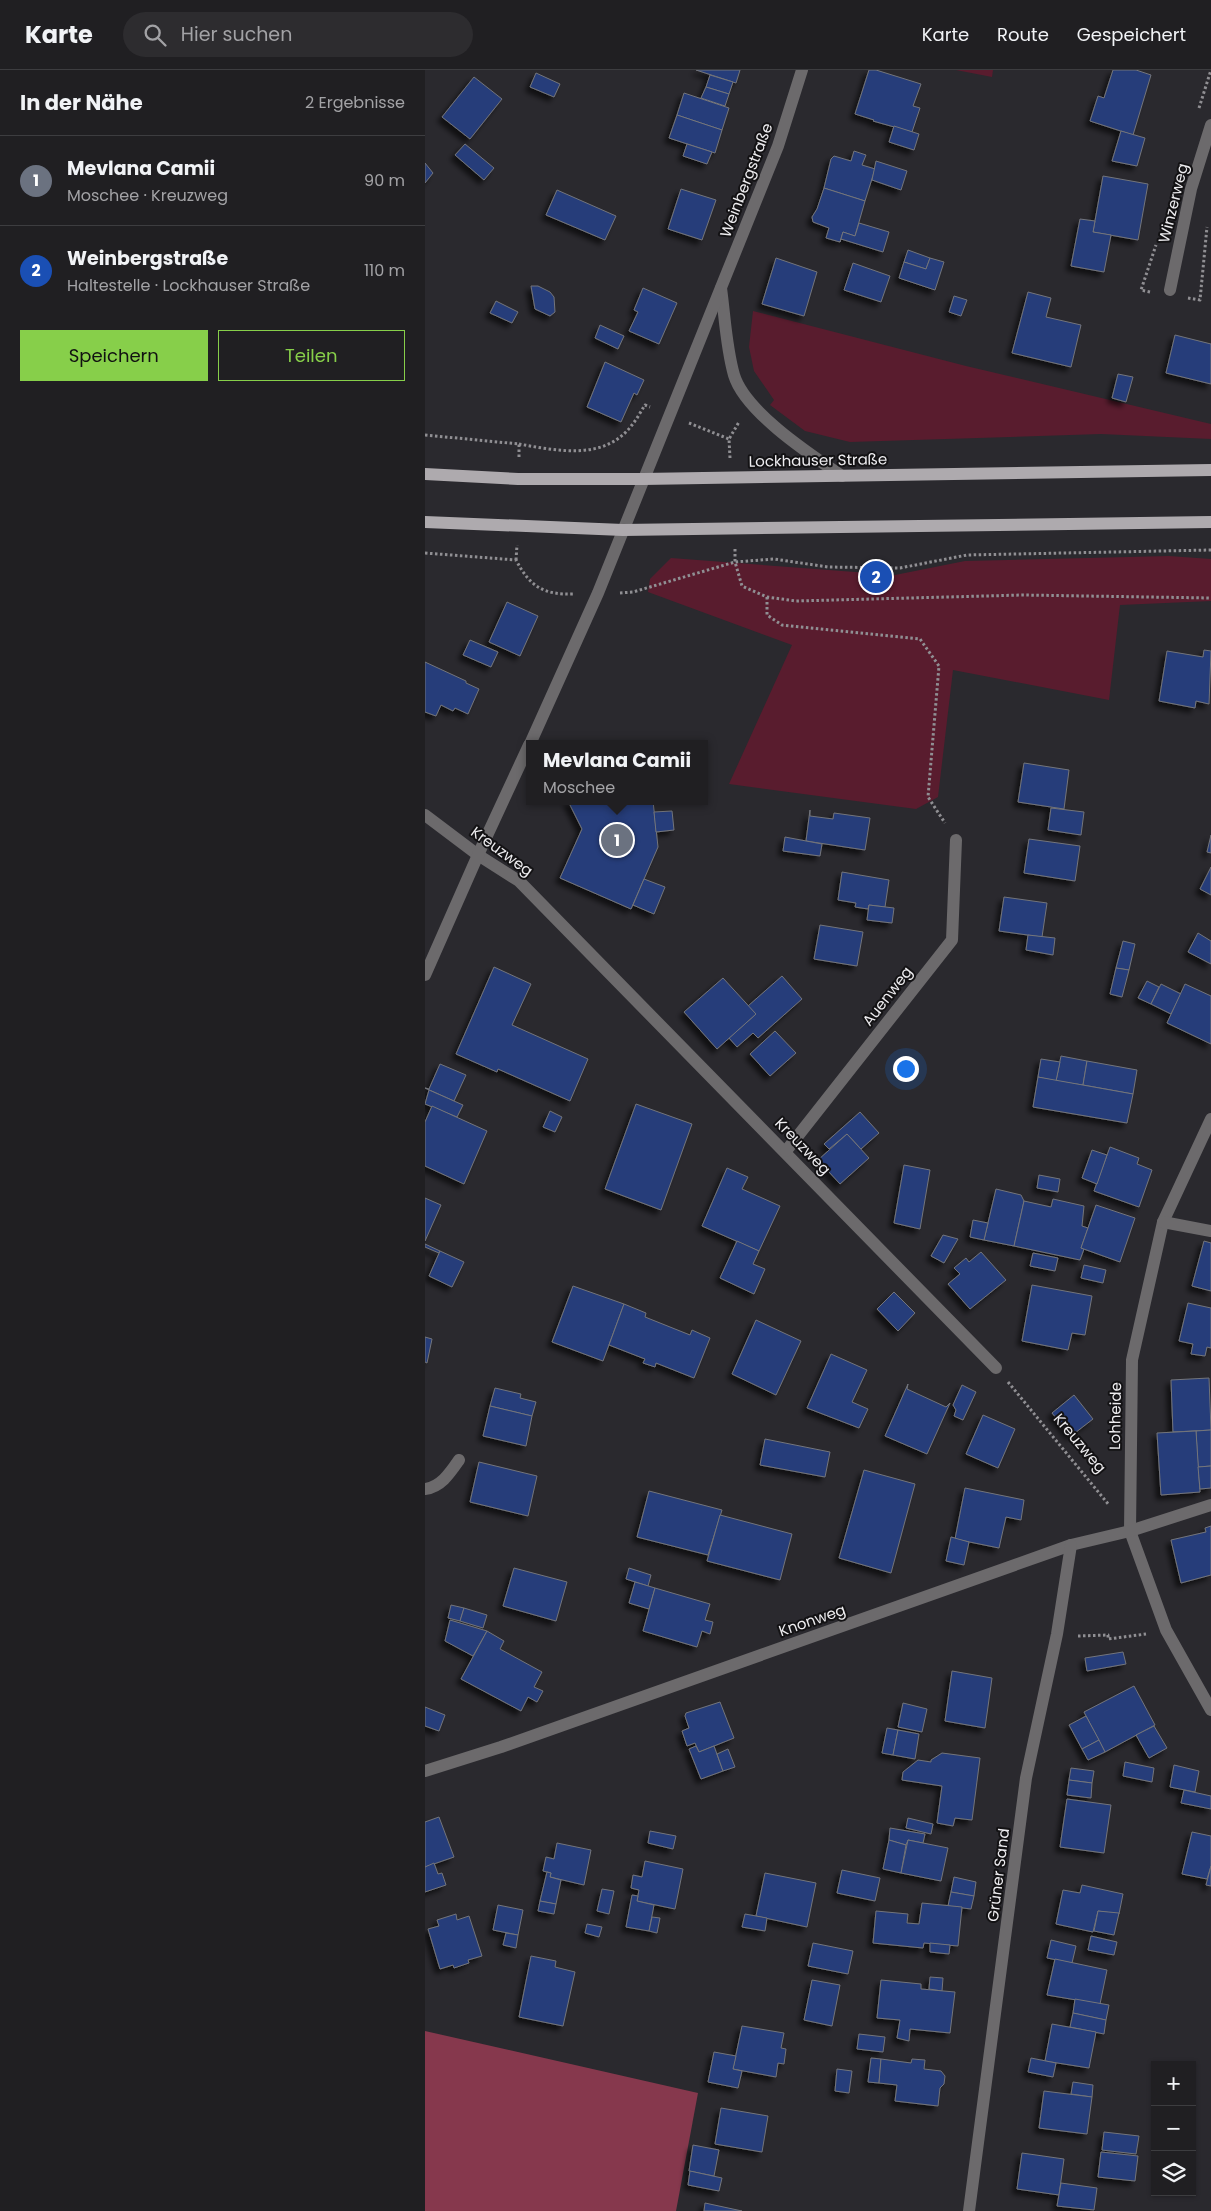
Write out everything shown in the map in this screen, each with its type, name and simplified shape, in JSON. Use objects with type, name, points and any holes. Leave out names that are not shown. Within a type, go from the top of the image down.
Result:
[{"type":"main road","name":"Lockhauser Straße","points":[[425,474],[518,479],[643,479],[1211,470]]},
{"type":"main road","points":[[425,522],[623,530],[1211,522]]},
{"type":"street","name":"Weinbergstraße","points":[[532,740],[598,593],[778,146],[802,70]]},
{"type":"street","name":"Winzerweg","points":[[1170,290],[1191,189],[1211,124]]},
{"type":"street","points":[[721,287],[728,346],[735,377],[740,385],[751,402],[779,430],[842,476]]},
{"type":"street","name":"Weinbergstraße","points":[[425,975],[478,855],[526,753]]},
{"type":"street","name":"Kreuzweg","points":[[425,814],[478,855],[519,880],[996,1368]]},
{"type":"street","name":"Auenweg","points":[[785,1151],[953,940],[956,840]]},
{"type":"street","name":"Lohheide","points":[[1211,1119],[1163,1222],[1132,1360],[1130,1531],[1166,1630],[1211,1710]]},
{"type":"street","points":[[1163,1222],[1211,1232]]},
{"type":"street","points":[[425,1490],[431,1489],[446,1478],[459,1460]]},
{"type":"street","name":"Knonweg","points":[[425,1771],[501,1747],[1071,1546],[1130,1531],[1211,1505]]},
{"type":"street","name":"Grüner Sand","points":[[969,2211],[1026,1778],[1057,1634],[1071,1546]]},
{"type":"path","points":[[1202,288],[1207,220]]},
{"type":"path","points":[[519,444],[582,452],[611,444],[632,426],[645,405],[729,439]]},
{"type":"path","points":[[425,553],[516,560],[523,574],[537,587],[555,594],[633,592],[735,562],[774,559],[828,568],[900,568],[967,555],[1211,550]]},
{"type":"path","points":[[735,562],[742,586],[767,597],[796,601],[1023,595],[1211,598]]},
{"type":"path","points":[[767,597],[767,615],[782,625],[920,639],[939,666],[928,797],[956,840]]},
{"type":"path","name":"Kreuzweg","points":[[996,1368],[1130,1531]]},
{"type":"path","points":[[1057,1634],[1081,1637],[1108,1635],[1109,1639],[1166,1630]]},
{"type":"shaded area","points":[[956,70],[993,70],[992,77]]},
{"type":"shaded area","points":[[753,311],[966,366],[1211,424],[1211,439],[1101,434],[850,442],[805,431],[770,405],[774,400],[754,371],[749,347]]},
{"type":"shaded area","points":[[1169,556],[1211,559],[1211,601],[1120,605],[1109,700],[953,670],[938,797],[916,809],[729,784],[792,645],[648,592],[650,579],[671,558],[895,575],[965,561]]},
{"type":"shaded area","points":[[425,2031],[698,2093],[676,2211],[425,2211]]},
{"type":"building","points":[[696,70],[740,70],[736,83]]},
{"type":"building","points":[[869,70],[876,70],[921,84],[913,106],[920,108],[912,132],[855,114]]},
{"type":"building","points":[[1113,70],[1136,70],[1151,75],[1133,135],[1090,121],[1098,96],[1104,98]]},
{"type":"building","points":[[536,73],[560,84],[554,97],[530,87]]},
{"type":"building","points":[[710,75],[733,82],[729,94],[706,87]]},
{"type":"building","points":[[474,77],[502,99],[470,139],[442,117]]},
{"type":"building","points":[[706,87],[729,94],[725,106],[701,98]]},
{"type":"building","points":[[684,93],[729,108],[722,130],[677,115]]},
{"type":"building","points":[[677,115],[722,130],[715,153],[669,138]]},
{"type":"building","points":[[894,126],[919,134],[914,150],[889,142]]},
{"type":"building","points":[[1121,131],[1145,138],[1137,166],[1112,161]]},
{"type":"building","points":[[465,144],[494,168],[484,180],[455,155]]},
{"type":"building","points":[[687,144],[712,152],[707,164],[683,156]]},
{"type":"building","points":[[854,151],[866,155],[862,165],[875,169],[865,201],[824,188],[831,159],[834,156],[851,161]]},
{"type":"building","points":[[876,161],[907,171],[901,190],[872,180]]},
{"type":"building","points":[[425,163],[433,173],[425,183]]},
{"type":"building","points":[[1103,176],[1148,184],[1138,240],[1093,232]]},
{"type":"building","points":[[824,188],[865,201],[855,236],[843,232],[840,242],[826,238],[829,228],[813,222],[812,217],[817,209]]},
{"type":"building","points":[[681,189],[716,200],[702,240],[668,229]]},
{"type":"building","points":[[557,190],[616,216],[605,240],[546,215]]},
{"type":"building","points":[[1080,219],[1095,221],[1093,232],[1111,235],[1104,272],[1071,266]]},
{"type":"building","points":[[859,223],[889,232],[883,252],[841,239],[840,242],[843,232],[855,236]]},
{"type":"building","points":[[908,250],[930,258],[926,269],[904,262]]},
{"type":"building","points":[[776,258],[817,272],[804,316],[762,304]]},
{"type":"building","points":[[930,258],[944,262],[935,290],[899,278],[904,262],[926,269]]},
{"type":"building","points":[[853,263],[890,276],[881,302],[844,290]]},
{"type":"building","points":[[531,286],[538,286],[550,292],[554,297],[555,312],[550,316],[535,309]]},
{"type":"building","points":[[643,288],[677,303],[659,344],[629,331],[638,312],[634,310]]},
{"type":"building","points":[[1028,292],[1051,298],[1046,317],[1081,325],[1071,367],[1012,353]]},
{"type":"building","points":[[954,296],[967,300],[961,316],[949,312]]},
{"type":"building","points":[[496,301],[518,312],[512,323],[490,313]]},
{"type":"building","points":[[600,325],[624,336],[618,349],[595,338]]},
{"type":"building","points":[[1175,335],[1211,344],[1211,384],[1166,373]]},
{"type":"building","points":[[605,362],[644,380],[637,395],[634,393],[621,422],[587,407]]},
{"type":"building","points":[[1118,374],[1133,377],[1126,402],[1112,398]]},
{"type":"building","points":[[507,602],[538,616],[520,656],[489,642]]},
{"type":"building","points":[[470,640],[498,652],[491,667],[463,655]]},
{"type":"building","points":[[1204,650],[1211,651],[1209,704],[1196,701],[1195,708],[1159,701],[1167,651],[1203,657]]},
{"type":"building","points":[[425,662],[479,689],[468,714],[455,708],[453,711],[441,705],[436,716],[425,712]]},
{"type":"building","points":[[1024,763],[1069,770],[1064,809],[1018,802]]},
{"type":"building","points":[[570,805],[653,805],[658,847],[631,909],[560,878],[582,829]]},
{"type":"building","points":[[1051,808],[1084,812],[1081,835],[1048,830]]},
{"type":"building","points":[[810,810],[810,816],[833,819],[834,813],[870,818],[865,850],[806,841]]},
{"type":"building","points":[[672,811],[674,830],[656,832],[654,812]]},
{"type":"building","points":[[1211,835],[1211,853],[1207,852]]},
{"type":"building","points":[[785,837],[822,844],[820,856],[783,851]]},
{"type":"building","points":[[1029,839],[1080,846],[1075,881],[1024,873]]},
{"type":"building","points":[[1211,867],[1211,895],[1200,889]]},
{"type":"building","points":[[842,872],[889,880],[885,907],[869,905],[868,909],[855,907],[856,903],[838,900]]},
{"type":"building","points":[[644,879],[665,887],[654,914],[633,905]]},
{"type":"building","points":[[1004,897],[1047,903],[1042,937],[999,931]]},
{"type":"building","points":[[869,905],[894,908],[892,923],[867,920]]},
{"type":"building","points":[[820,925],[863,932],[857,966],[814,959]]},
{"type":"building","points":[[1198,933],[1211,941],[1211,964],[1188,952]]},
{"type":"building","points":[[1028,935],[1055,938],[1053,955],[1026,950]]},
{"type":"building","points":[[1123,941],[1135,944],[1129,970],[1116,968]]},
{"type":"building","points":[[494,967],[531,984],[512,1025],[588,1059],[570,1101],[498,1069],[497,1072],[456,1054]]},
{"type":"building","points":[[1116,968],[1129,970],[1122,997],[1110,994]]},
{"type":"building","points":[[782,976],[802,999],[758,1038],[753,1033],[737,1047],[729,1038],[756,1014],[748,1006]]},
{"type":"building","points":[[723,978],[756,1014],[717,1049],[684,1012]]},
{"type":"building","points":[[1147,981],[1159,987],[1151,1004],[1138,998]]},
{"type":"building","points":[[1161,984],[1181,994],[1171,1014],[1151,1004]]},
{"type":"building","points":[[1185,984],[1211,996],[1211,1044],[1167,1023]]},
{"type":"building","points":[[775,1031],[796,1053],[770,1076],[750,1054]]},
{"type":"building","points":[[1061,1056],[1087,1061],[1083,1085],[1056,1081]]},
{"type":"building","points":[[1041,1059],[1060,1062],[1056,1081],[1038,1077]]},
{"type":"building","points":[[1087,1061],[1137,1070],[1133,1094],[1083,1085]]},
{"type":"building","points":[[440,1064],[466,1075],[454,1101],[425,1088],[429,1089]]},
{"type":"building","points":[[1038,1077],[1133,1094],[1127,1123],[1033,1107]]},
{"type":"building","points":[[429,1090],[463,1105],[457,1117],[425,1104]]},
{"type":"building","points":[[636,1104],[692,1124],[661,1210],[605,1189]]},
{"type":"building","points":[[432,1106],[487,1131],[464,1184],[425,1166],[425,1122]]},
{"type":"building","points":[[550,1111],[562,1117],[555,1132],[543,1127]]},
{"type":"building","points":[[860,1112],[879,1133],[861,1149],[847,1134],[829,1149],[824,1144]]},
{"type":"building","points":[[847,1134],[869,1158],[840,1184],[818,1160]]},
{"type":"building","points":[[1110,1147],[1139,1158],[1137,1164],[1152,1170],[1139,1207],[1094,1191]]},
{"type":"building","points":[[1092,1150],[1107,1155],[1097,1184],[1082,1178]]},
{"type":"building","points":[[904,1165],[930,1170],[920,1229],[894,1223]]},
{"type":"building","points":[[727,1168],[748,1177],[742,1189],[780,1206],[759,1251],[702,1226]]},
{"type":"building","points":[[1039,1175],[1060,1179],[1058,1192],[1037,1188]]},
{"type":"building","points":[[996,1189],[1021,1195],[1024,1201],[1014,1246],[984,1240]]},
{"type":"building","points":[[425,1198],[441,1205],[425,1241]]},
{"type":"building","points":[[1053,1199],[1084,1206],[1082,1226],[1088,1228],[1081,1248],[1084,1249],[1080,1260],[1014,1246],[1024,1201],[1051,1207]]},
{"type":"building","points":[[1096,1205],[1135,1218],[1120,1262],[1081,1248]]},
{"type":"building","points":[[973,1220],[988,1223],[984,1240],[970,1237]]},
{"type":"building","points":[[943,1235],[958,1239],[944,1263],[931,1256]]},
{"type":"building","points":[[737,1241],[759,1251],[753,1264],[765,1269],[754,1294],[720,1278]]},
{"type":"building","points":[[1204,1241],[1211,1243],[1211,1291],[1192,1286]]},
{"type":"building","points":[[425,1244],[440,1251],[439,1253],[425,1247]]},
{"type":"building","points":[[440,1251],[464,1262],[452,1287],[429,1276]]},
{"type":"building","points":[[981,1252],[1006,1280],[970,1309],[948,1284],[960,1274],[954,1268],[966,1258],[969,1262]]},
{"type":"building","points":[[1033,1253],[1058,1258],[1055,1271],[1030,1266]]},
{"type":"building","points":[[1084,1265],[1106,1270],[1103,1283],[1081,1278]]},
{"type":"building","points":[[1032,1285],[1092,1296],[1085,1335],[1072,1333],[1068,1350],[1022,1341]]},
{"type":"building","points":[[573,1286],[624,1304],[603,1361],[552,1342]]},
{"type":"building","points":[[894,1292],[915,1313],[898,1331],[877,1309]]},
{"type":"building","points":[[1188,1303],[1211,1308],[1211,1348],[1207,1347],[1205,1356],[1191,1354],[1193,1344],[1179,1341]]},
{"type":"building","points":[[624,1304],[646,1313],[645,1317],[690,1335],[692,1330],[710,1338],[694,1378],[656,1363],[655,1367],[643,1363],[645,1359],[609,1345]]},
{"type":"building","points":[[756,1320],[801,1341],[776,1395],[732,1374]]},
{"type":"building","points":[[425,1337],[432,1339],[427,1363],[425,1362]]},
{"type":"building","points":[[831,1354],[867,1370],[852,1402],[868,1409],[859,1428],[807,1408]]},
{"type":"building","points":[[1209,1378],[1211,1430],[1173,1432],[1171,1380]]},
{"type":"building","points":[[908,1384],[907,1389],[946,1407],[950,1403],[927,1454],[885,1436]]},
{"type":"building","points":[[962,1385],[976,1392],[963,1420],[954,1416],[956,1410],[953,1405]]},
{"type":"building","points":[[495,1388],[521,1394],[520,1398],[536,1402],[532,1416],[490,1406]]},
{"type":"building","points":[[1074,1395],[1093,1419],[1071,1436],[1052,1413]]},
{"type":"building","points":[[490,1406],[532,1416],[526,1446],[483,1436]]},
{"type":"building","points":[[983,1415],[1015,1429],[998,1468],[966,1454]]},
{"type":"building","points":[[1211,1430],[1211,1466],[1198,1467],[1196,1431]]},
{"type":"building","points":[[1196,1431],[1200,1492],[1161,1495],[1157,1433]]},
{"type":"building","points":[[765,1439],[830,1452],[825,1477],[760,1465]]},
{"type":"building","points":[[479,1462],[537,1476],[528,1516],[470,1502]]},
{"type":"building","points":[[1211,1466],[1211,1488],[1200,1489],[1198,1467]]},
{"type":"building","points":[[864,1470],[915,1484],[891,1573],[839,1558]]},
{"type":"building","points":[[965,1488],[1024,1500],[1021,1520],[1006,1517],[999,1548],[955,1539]]},
{"type":"building","points":[[649,1491],[722,1510],[708,1555],[637,1537]]},
{"type":"building","points":[[720,1515],[792,1534],[780,1580],[707,1561]]},
{"type":"building","points":[[1211,1526],[1211,1575],[1181,1583],[1171,1540],[1206,1532],[1205,1528]]},
{"type":"building","points":[[951,1537],[969,1542],[964,1565],[946,1561]]},
{"type":"building","points":[[514,1568],[567,1582],[556,1621],[503,1606]]},
{"type":"building","points":[[629,1568],[651,1575],[648,1586],[626,1579]]},
{"type":"building","points":[[635,1582],[655,1588],[649,1609],[629,1603]]},
{"type":"building","points":[[655,1588],[710,1604],[705,1620],[713,1622],[710,1634],[702,1631],[697,1647],[643,1631]]},
{"type":"building","points":[[451,1605],[464,1608],[460,1621],[448,1618]]},
{"type":"building","points":[[464,1608],[487,1615],[483,1628],[460,1621]]},
{"type":"building","points":[[450,1620],[487,1631],[473,1656],[445,1641]]},
{"type":"building","points":[[487,1631],[504,1641],[500,1649],[542,1672],[534,1687],[543,1691],[537,1702],[528,1697],[521,1711],[461,1679]]},
{"type":"building","points":[[1123,1652],[1126,1664],[1087,1671],[1085,1658]]},
{"type":"building","points":[[952,1671],[992,1678],[985,1728],[945,1721]]},
{"type":"building","points":[[1134,1686],[1155,1725],[1105,1752],[1084,1712]]},
{"type":"building","points":[[720,1702],[734,1738],[699,1752],[695,1743],[687,1746],[682,1731],[689,1728],[685,1716],[686,1713]]},
{"type":"building","points":[[903,1703],[927,1709],[922,1732],[898,1727]]},
{"type":"building","points":[[425,1707],[445,1715],[439,1731],[425,1726]]},
{"type":"building","points":[[1086,1716],[1099,1740],[1082,1749],[1069,1725]]},
{"type":"building","points":[[1154,1726],[1167,1748],[1149,1758],[1136,1735]]},
{"type":"building","points":[[887,1728],[898,1730],[893,1755],[882,1753]]},
{"type":"building","points":[[898,1730],[919,1734],[915,1759],[893,1755]]},
{"type":"building","points":[[1099,1740],[1105,1752],[1088,1760],[1082,1749]]},
{"type":"building","points":[[696,1746],[699,1752],[714,1746],[723,1771],[701,1779],[689,1749]]},
{"type":"building","points":[[728,1749],[735,1767],[723,1771],[717,1754]]},
{"type":"building","points":[[942,1753],[980,1758],[972,1820],[955,1818],[953,1826],[937,1823],[942,1786],[902,1780],[903,1772],[918,1760],[931,1762],[931,1760]]},
{"type":"building","points":[[1125,1762],[1154,1768],[1152,1782],[1123,1776]]},
{"type":"building","points":[[1174,1765],[1199,1771],[1195,1792],[1170,1787]]},
{"type":"building","points":[[1071,1768],[1094,1771],[1092,1783],[1069,1780]]},
{"type":"building","points":[[1069,1780],[1092,1783],[1091,1798],[1067,1795]]},
{"type":"building","points":[[1184,1790],[1211,1796],[1211,1809],[1181,1803]]},
{"type":"building","points":[[1067,1799],[1111,1805],[1104,1853],[1060,1847]]},
{"type":"building","points":[[439,1817],[454,1857],[425,1867],[425,1822]]},
{"type":"building","points":[[908,1818],[933,1824],[931,1834],[906,1828]]},
{"type":"building","points":[[890,1828],[925,1834],[923,1843],[908,1840],[906,1845],[889,1840]]},
{"type":"building","points":[[650,1831],[676,1836],[673,1849],[648,1843]]},
{"type":"building","points":[[1192,1832],[1211,1836],[1211,1866],[1207,1879],[1182,1874]]},
{"type":"building","points":[[889,1840],[906,1845],[901,1873],[883,1869]]},
{"type":"building","points":[[908,1840],[948,1848],[941,1881],[901,1873]]},
{"type":"building","points":[[557,1843],[591,1850],[584,1885],[550,1877],[551,1873],[543,1871],[546,1857],[554,1859]]},
{"type":"building","points":[[645,1861],[683,1869],[675,1909],[637,1901],[639,1890],[631,1888],[633,1875],[642,1877]]},
{"type":"building","points":[[434,1863],[438,1874],[442,1873],[446,1885],[425,1892],[425,1867]]},
{"type":"building","points":[[1211,1866],[1211,1886],[1206,1885]]},
{"type":"building","points":[[842,1870],[880,1878],[875,1901],[837,1893]]},
{"type":"building","points":[[547,1872],[551,1873],[550,1877],[561,1880],[556,1904],[540,1901]]},
{"type":"building","points":[[765,1873],[816,1883],[807,1927],[756,1916]]},
{"type":"building","points":[[954,1877],[976,1882],[974,1896],[951,1892]]},
{"type":"building","points":[[1082,1885],[1123,1894],[1119,1914],[1098,1911],[1093,1932],[1056,1924],[1063,1890],[1080,1893]]},
{"type":"building","points":[[602,1889],[614,1891],[609,1914],[597,1911]]},
{"type":"building","points":[[951,1892],[974,1896],[971,1909],[948,1906]]},
{"type":"building","points":[[632,1895],[638,1896],[637,1901],[654,1905],[649,1931],[626,1927]]},
{"type":"building","points":[[540,1901],[556,1904],[554,1914],[538,1911]]},
{"type":"building","points":[[922,1903],[962,1907],[958,1946],[924,1943],[923,1948],[873,1943],[876,1911],[908,1914],[907,1923],[919,1924]]},
{"type":"building","points":[[498,1905],[523,1910],[518,1935],[493,1930]]},
{"type":"building","points":[[1098,1911],[1119,1913],[1114,1935],[1094,1931]]},
{"type":"building","points":[[456,1914],[457,1920],[469,1916],[482,1956],[468,1960],[469,1963],[454,1968],[453,1965],[440,1969],[428,1929],[439,1926],[437,1920]]},
{"type":"building","points":[[745,1914],[767,1918],[765,1931],[742,1927]]},
{"type":"building","points":[[652,1917],[660,1918],[657,1933],[649,1931]]},
{"type":"building","points":[[587,1924],[602,1927],[599,1937],[585,1933]]},
{"type":"building","points":[[506,1933],[518,1935],[516,1948],[503,1945]]},
{"type":"building","points":[[1091,1936],[1117,1942],[1114,1955],[1088,1950]]},
{"type":"building","points":[[1051,1940],[1076,1946],[1072,1963],[1047,1958]]},
{"type":"building","points":[[813,1943],[853,1951],[848,1974],[808,1966]]},
{"type":"building","points":[[930,1943],[950,1945],[949,1954],[930,1952]]},
{"type":"building","points":[[531,1956],[556,1961],[555,1967],[575,1972],[563,2026],[519,2017]]},
{"type":"building","points":[[1055,1959],[1107,1970],[1100,2004],[1047,1995]]},
{"type":"building","points":[[930,1977],[943,1978],[942,1991],[929,1989]]},
{"type":"building","points":[[812,1980],[840,1985],[832,2026],[804,2020]]},
{"type":"building","points":[[881,1980],[921,1984],[921,1989],[955,1992],[950,2033],[910,2029],[909,2041],[897,2038],[900,2020],[877,2018]]},
{"type":"building","points":[[1075,1999],[1109,2005],[1106,2020],[1073,2013]]},
{"type":"building","points":[[1073,2013],[1106,2020],[1104,2034],[1070,2027]]},
{"type":"building","points":[[1052,2024],[1096,2032],[1089,2068],[1045,2061]]},
{"type":"building","points":[[742,2026],[784,2033],[781,2048],[786,2049],[784,2064],[778,2063],[776,2077],[733,2069]]},
{"type":"building","points":[[859,2034],[885,2037],[883,2052],[857,2049]]},
{"type":"building","points":[[714,2052],[736,2056],[733,2069],[742,2071],[738,2088],[708,2082]]},
{"type":"building","points":[[871,2058],[881,2059],[879,2083],[868,2082]]},
{"type":"building","points":[[1031,2058],[1056,2063],[1053,2077],[1028,2072]]},
{"type":"building","points":[[881,2059],[911,2063],[912,2059],[925,2060],[924,2069],[941,2071],[945,2076],[944,2084],[940,2088],[938,2106],[895,2101],[897,2085],[879,2083]]},
{"type":"building","points":[[837,2069],[852,2071],[849,2093],[835,2091]]},
{"type":"building","points":[[1073,2082],[1093,2085],[1092,2097],[1071,2094]]},
{"type":"building","points":[[1044,2091],[1092,2097],[1087,2134],[1039,2128]]},
{"type":"building","points":[[721,2108],[768,2116],[762,2152],[715,2144]]},
{"type":"building","points":[[1104,2132],[1139,2136],[1136,2154],[1102,2150]]},
{"type":"building","points":[[693,2145],[719,2150],[714,2176],[689,2171]]},
{"type":"building","points":[[1101,2152],[1138,2156],[1135,2181],[1098,2177]]},
{"type":"building","points":[[1022,2153],[1064,2159],[1059,2195],[1017,2189]]},
{"type":"building","points":[[690,2171],[722,2178],[719,2191],[688,2185]]},
{"type":"building","points":[[1061,2183],[1097,2188],[1094,2210],[1057,2206]]},
{"type":"building","points":[[705,2203],[742,2211],[704,2211]]},
{"type":"place","name":"Weinbergstraße","points":[[876,577]]},
{"type":"place","name":"Mevlana Camii","points":[[617,840]]}]
